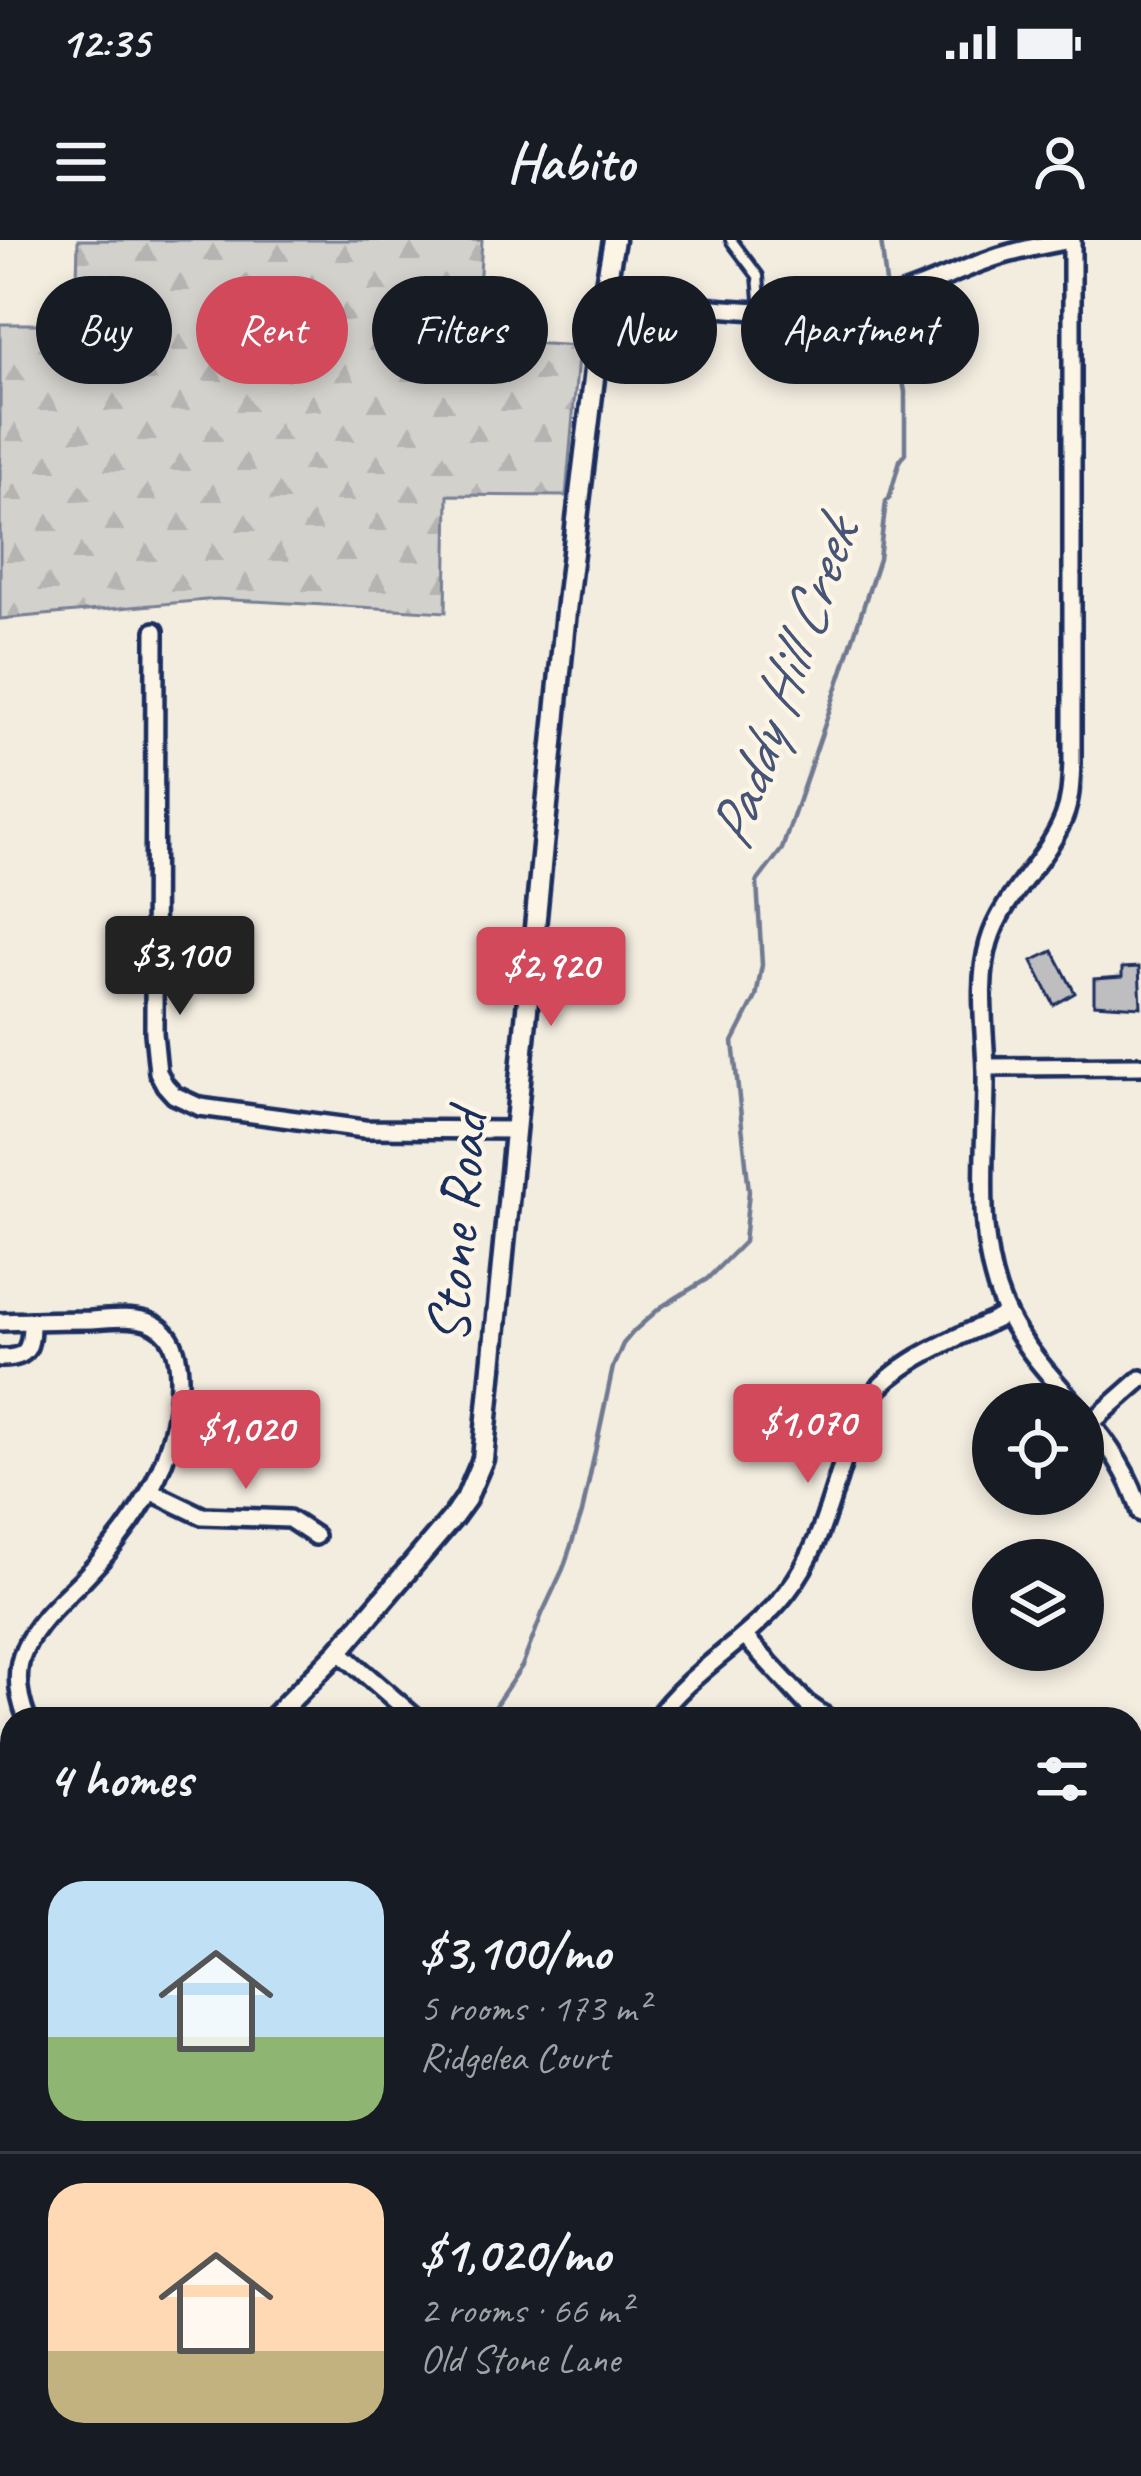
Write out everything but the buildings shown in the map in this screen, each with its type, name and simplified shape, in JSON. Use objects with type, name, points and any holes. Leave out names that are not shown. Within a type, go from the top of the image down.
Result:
[{"type":"street","name":"Stone Road","points":[[607,276],[614,240]]},
{"type":"street","points":[[946,276],[1033,246],[1072,240],[1070,800],[1052,841],[1008,901],[988,943],[982,993],[987,1238],[994,1276],[1007,1314],[1057,1383]]},
{"type":"street","name":"Stone Road","points":[[284,1707],[339,1651],[453,1517],[476,1478],[486,1433],[566,611],[593,384]]},
{"type":"street","points":[[155,631],[154,1033],[158,1072],[165,1085],[200,1107],[364,1130],[514,1130]]},
{"type":"street","points":[[986,1066],[1141,1066]]},
{"type":"street","points":[[666,1707],[786,1594],[808,1562],[865,1404],[877,1390],[912,1361],[1007,1314]]},
{"type":"street","points":[[0,1322],[142,1320],[167,1333],[178,1358],[179,1397],[168,1449],[152,1492],[117,1543],[41,1622],[22,1653],[18,1673],[23,1707]]},
{"type":"street","points":[[0,1358],[24,1353],[31,1341],[31,1321]]},
{"type":"street","points":[[1104,1406],[1141,1379]]},
{"type":"street","points":[[1104,1440],[1136,1494],[1141,1514]]},
{"type":"street","points":[[152,1492],[202,1516],[289,1519],[315,1536]]},
{"type":"street","points":[[744,1636],[813,1707]]},
{"type":"street","points":[[339,1651],[403,1707]]},
{"type":"lane","points":[[731,240],[758,276]]},
{"type":"lane","points":[[0,1673],[18,1673]]},
{"type":"green space","points":[[78,240],[482,240],[480,276],[372,276],[372,384],[548,384],[548,344],[572,346],[572,384],[576,384],[566,496],[448,495],[446,612],[217,599],[0,619],[0,324],[36,324],[36,384],[172,384],[172,276],[77,276]]},
{"type":"waterway","name":"Paddy Hill Creek","points":[[881,240],[885,276]]},
{"type":"waterway","name":"Paddy Hill Creek","points":[[494,1707],[522,1666],[563,1569],[582,1513],[613,1367],[623,1344],[661,1307],[707,1279],[744,1242],[749,1191],[733,1042],[756,997],[762,965],[757,882],[782,849],[879,559],[886,501],[905,453],[904,384]]}]
